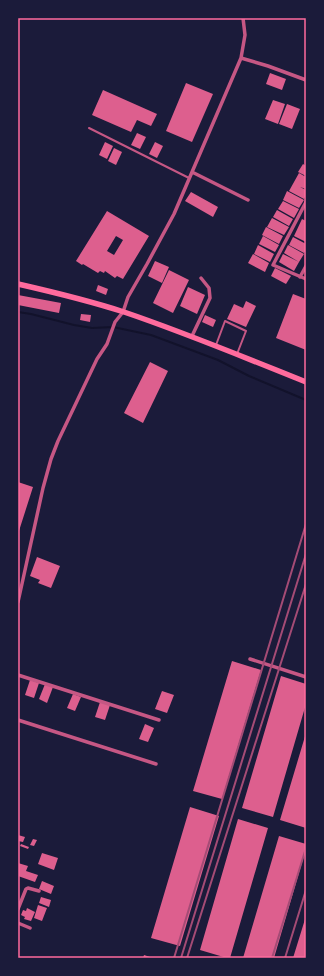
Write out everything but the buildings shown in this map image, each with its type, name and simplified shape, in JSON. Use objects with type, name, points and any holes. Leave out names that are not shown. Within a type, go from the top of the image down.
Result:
[{"type":"main road","points":[[18,284],[50,291],[123,312],[192,336],[306,382]]},
{"type":"street","points":[[18,602],[43,488],[51,459],[61,434],[97,359],[107,344],[115,322],[123,312],[128,297],[148,264],[171,220],[192,172],[241,58],[245,35],[243,18]]},
{"type":"street","points":[[241,58],[306,80]]},
{"type":"street","points":[[192,172],[248,200]]},
{"type":"street","points":[[306,202],[273,265],[306,279]]},
{"type":"street","points":[[300,277],[306,266]]},
{"type":"street","points":[[192,336],[210,298],[209,288],[201,278]]},
{"type":"street","points":[[250,659],[306,677]]},
{"type":"street","points":[[18,675],[159,720]]},
{"type":"street","points":[[18,720],[156,764]]},
{"type":"street","points":[[18,908],[26,889],[28,888],[39,891]]},
{"type":"street","points":[[18,923],[30,928]]},
{"type":"lane","points":[[89,128],[189,178]]},
{"type":"lane","points":[[216,346],[225,321],[246,331],[237,354]]},
{"type":"waterway","points":[[18,312],[74,325],[92,328],[113,327],[151,335],[218,360],[249,376],[306,400]]},
{"type":"railway","points":[[174,958],[306,524]]},
{"type":"railway","points":[[181,958],[306,554]]},
{"type":"railway","points":[[187,958],[306,584]]},
{"type":"railway","points":[[272,958],[306,848]]},
{"type":"railway","points":[[285,958],[306,890]]}]
